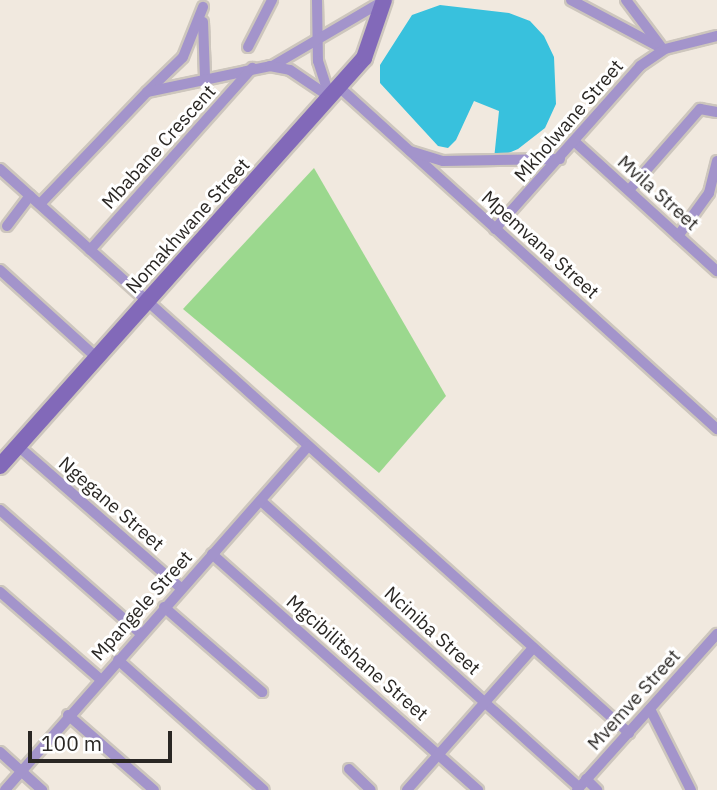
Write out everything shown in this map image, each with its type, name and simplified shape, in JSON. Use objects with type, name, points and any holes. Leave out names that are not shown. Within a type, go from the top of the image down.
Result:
[{"type":"street","points":[[248,47],[272,0]]},
{"type":"street","points":[[306,0],[317,6],[318,41],[335,92]]},
{"type":"street","points":[[270,66],[318,41],[384,0]]},
{"type":"street","name":"Nomakhwane Street","points":[[0,466],[335,92],[374,41],[384,0]]},
{"type":"street","points":[[571,0],[664,49]]},
{"type":"street","points":[[626,0],[664,49]]},
{"type":"street","points":[[203,3],[205,77]]},
{"type":"street","points":[[40,204],[183,57],[203,3]]},
{"type":"street","name":"Mkholwane Street","points":[[495,229],[640,66],[664,49],[717,36]]},
{"type":"street","name":"Mbabane Crescent","points":[[147,92],[205,77],[270,66],[290,70],[335,92]]},
{"type":"street","name":"Mbabane Crescent","points":[[90,250],[252,68]]},
{"type":"street","name":"Mpemvana Street","points":[[335,92],[410,151],[717,429]]},
{"type":"street","points":[[629,190],[700,109],[717,112]]},
{"type":"street","name":"Mvila Street","points":[[575,142],[717,271]]},
{"type":"street","points":[[410,151],[443,161],[560,159]]},
{"type":"street","points":[[678,236],[709,193],[717,161]]},
{"type":"street","points":[[0,169],[629,733]]},
{"type":"street","points":[[7,226],[30,196]]},
{"type":"street","points":[[0,270],[97,358]]},
{"type":"street","name":"Ngegane Street","points":[[18,446],[181,588]]},
{"type":"street","name":"Mpangele Street","points":[[5,790],[68,715],[308,446]]},
{"type":"street","name":"Nciniba Street","points":[[261,501],[580,785],[597,790]]},
{"type":"street","points":[[0,510],[141,635]]},
{"type":"street","name":"Mgcibilitshane Street","points":[[212,554],[478,790]]},
{"type":"street","points":[[0,592],[100,679]]},
{"type":"street","points":[[164,607],[262,692]]},
{"type":"street","name":"Mvemve Street","points":[[580,785],[717,634]]},
{"type":"street","points":[[407,790],[533,648]]},
{"type":"street","points":[[118,660],[264,790]]},
{"type":"street","points":[[650,709],[691,790]]},
{"type":"street","points":[[68,715],[154,790]]},
{"type":"street","points":[[0,752],[42,790]]},
{"type":"street","points":[[349,769],[371,790]]},
{"type":"green space","points":[[314,168],[446,396],[379,473],[183,309]]},
{"type":"water","points":[[440,5],[509,13],[530,21],[544,36],[554,57],[556,104],[545,128],[518,149],[494,159],[499,111],[474,101],[456,140],[448,148],[438,146],[380,83],[380,65],[412,15]]}]
